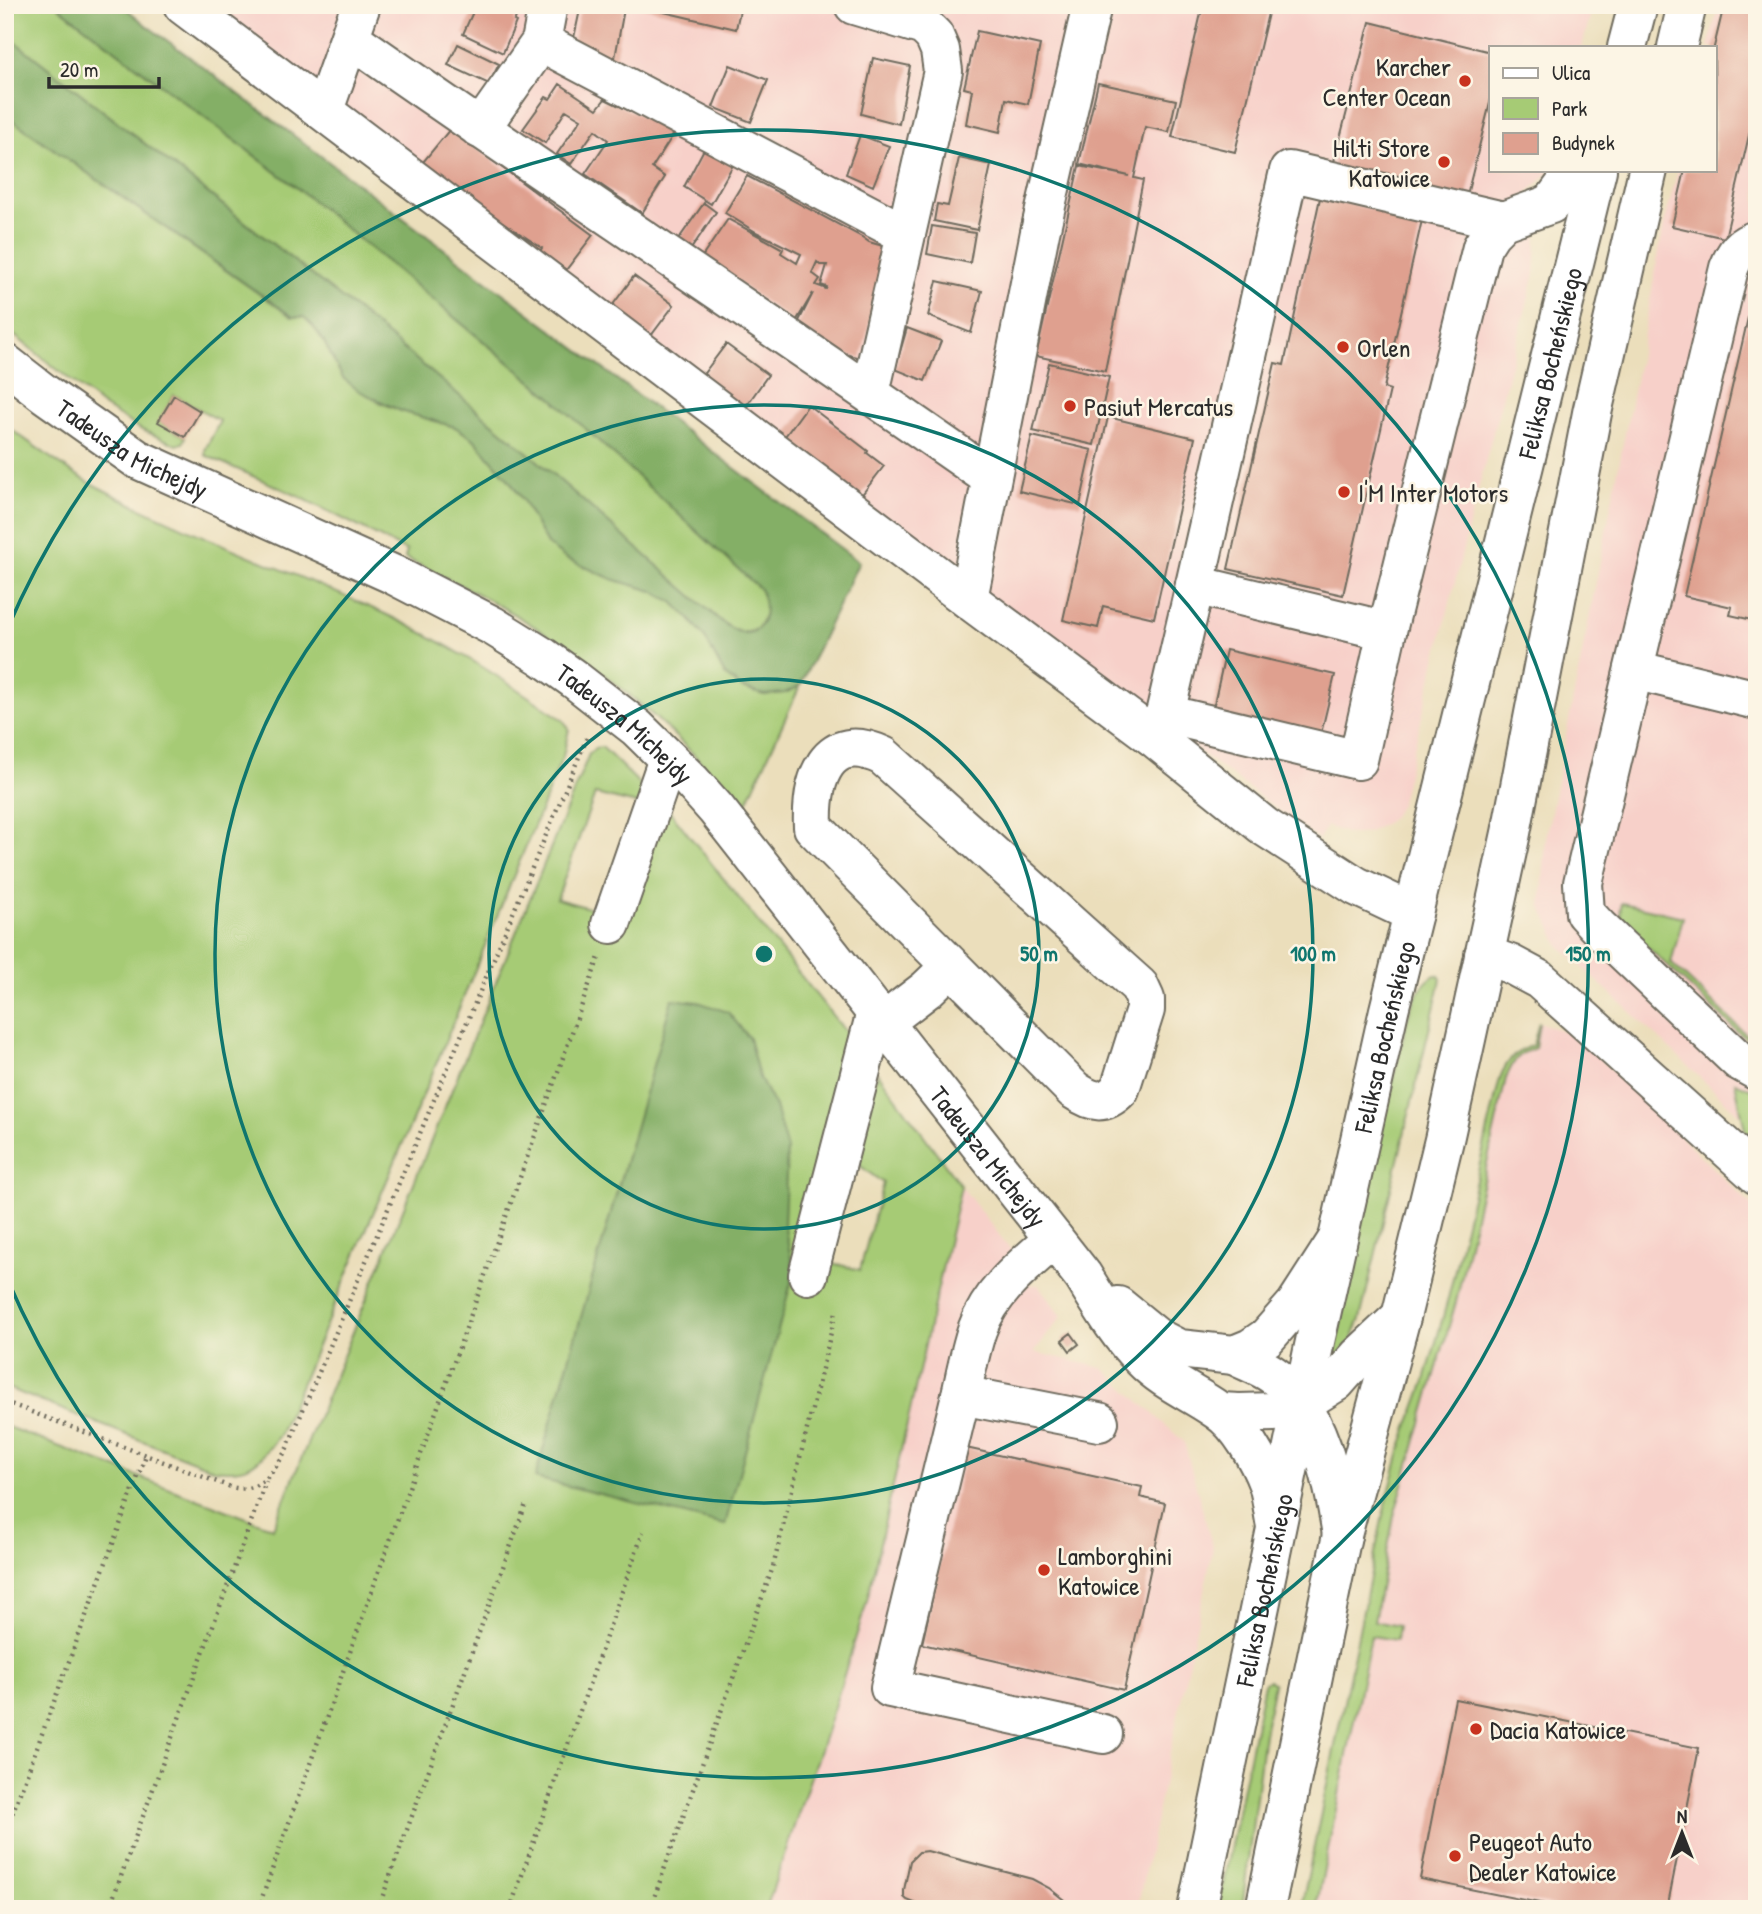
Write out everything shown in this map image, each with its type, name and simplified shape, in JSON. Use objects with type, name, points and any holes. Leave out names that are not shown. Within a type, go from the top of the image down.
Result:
[{"type":"main road","points":[[183,5],[968,599],[1158,725],[1265,827],[1356,886],[1413,913]]},
{"type":"main road","points":[[480,129],[541,42],[548,5]]},
{"type":"main road","points":[[854,5],[924,26],[934,36],[940,50],[943,71],[870,393]]},
{"type":"main road","points":[[968,599],[1040,232],[1092,5]]},
{"type":"main road","points":[[1627,46],[1638,5]]},
{"type":"main road","points":[[1677,46],[1687,5]]},
{"type":"main road","points":[[324,110],[356,21],[480,129],[992,478]]},
{"type":"main road","points":[[541,42],[905,234]]},
{"type":"main road","points":[[1158,725],[1195,585],[1289,171],[1503,221]]},
{"type":"main road","points":[[1158,725],[1358,760],[1387,631],[1482,247],[1503,221],[1551,204],[1575,172]]},
{"type":"main road","name":"Feliksa Bocheńskiego","points":[[1197,1909],[1337,1240],[1413,913],[1597,172]]},
{"type":"main road","name":"Feliksa Bocheńskiego","points":[[1265,1909],[1342,1535],[1401,1317],[1444,1140],[1511,833],[1592,413],[1648,172]]},
{"type":"main road","points":[[1757,240],[1742,245],[1729,268],[1583,883],[1586,913],[1598,927],[1739,1061],[1757,1071]]},
{"type":"main road","name":"Tadeusza Michejdy","points":[[5,363],[137,459],[393,574],[493,626],[543,657],[637,728],[716,809],[1083,1276],[1119,1334],[1143,1361],[1220,1412],[1234,1426],[1253,1452],[1268,1486],[1276,1527]]},
{"type":"main road","points":[[1195,585],[1387,631]]},
{"type":"main road","points":[[1634,670],[1757,700]]},
{"type":"main road","points":[[851,749],[869,750],[883,756],[1139,986],[1144,999],[1144,1010],[1120,1089],[1112,1098],[1101,1101],[1085,1097],[1074,1090],[951,966],[813,827],[815,785],[828,761],[839,752],[851,749]]},
{"type":"main road","points":[[611,924],[668,759]]},
{"type":"main road","points":[[1484,956],[1510,964],[1540,980],[1757,1175]]},
{"type":"main road","points":[[808,1275],[880,1017],[927,989],[951,966]]},
{"type":"main road","points":[[1054,1239],[1012,1276],[992,1300],[977,1329],[890,1688],[1103,1734]]},
{"type":"main road","points":[[1234,1356],[1267,1336],[1296,1304],[1337,1240]]},
{"type":"main road","name":"Tadeusza Michejdy","points":[[1083,1276],[1156,1336],[1179,1349],[1234,1356],[1274,1375],[1302,1403],[1320,1444],[1331,1476],[1342,1535]]},
{"type":"main road","points":[[1220,1412],[1274,1412],[1302,1403],[1336,1382],[1358,1357],[1401,1317]]},
{"type":"main road","points":[[961,1395],[1099,1422]]},
{"type":"path","points":[[5,1402],[238,1489],[258,1485],[275,1470],[287,1448],[602,700]]},
{"type":"path","points":[[258,1909],[611,924]]},
{"type":"path","points":[[650,1909],[773,1567],[836,1312]]},
{"type":"path","points":[[5,1833],[146,1455]]},
{"type":"path","points":[[109,1909],[267,1477]]},
{"type":"path","points":[[378,1909],[526,1504]]},
{"type":"path","points":[[510,1909],[643,1532]]},
{"type":"shaded area","points":[[202,5],[1593,5],[1582,46],[1489,46],[1489,172],[1549,172],[1520,201],[1529,228],[1535,232],[1537,239],[1535,274],[1474,505],[1401,802],[1387,822],[1369,832],[1358,834],[1349,834],[1326,826],[1319,840],[875,512]]},
{"type":"shaded area","points":[[1719,5],[1757,5],[1757,1131],[1560,946],[1541,906],[1546,838],[1664,224],[1677,172],[1716,172],[1716,46],[1708,46]]},
{"type":"shaded area","points":[[1539,1022],[1575,1036],[1583,1042],[1757,1211],[1757,1909],[1302,1909],[1371,1635],[1394,1516],[1456,1302],[1506,1078],[1513,1062],[1522,1053],[1535,1048]]},
{"type":"shaded area","points":[[961,1186],[1011,1250],[1008,1260],[1031,1285],[1038,1285],[1062,1316],[1034,1352],[1103,1368],[1184,1442],[1213,1548],[1137,1909],[766,1909],[866,1605]]},
{"type":"green space","points":[[5,5],[56,5],[296,187],[551,397],[760,589],[765,609],[757,629],[741,633],[723,623],[533,457],[358,311],[5,34]]},
{"type":"green space","points":[[56,5],[122,5],[859,562],[800,686],[785,693],[764,695],[742,688],[725,675],[704,636],[673,602],[653,591],[612,579],[565,558],[547,544],[510,481],[474,439],[455,427],[401,411],[359,391],[343,378],[323,340],[304,317],[293,317],[5,115],[5,34],[358,311],[533,457],[723,623],[743,633],[757,629],[761,624],[765,610],[760,589],[551,397],[296,187]]},
{"type":"green space","points":[[5,115],[292,317],[304,317],[323,340],[343,378],[379,402],[455,427],[474,439],[510,481],[547,544],[565,558],[612,579],[653,591],[673,602],[704,636],[725,675],[742,688],[764,695],[785,693],[800,686],[743,811],[717,779],[659,721],[595,668],[561,644],[491,601],[405,558],[407,551],[298,496],[205,455],[220,421],[174,395],[159,422],[185,437],[183,443],[177,445],[142,430],[103,406],[5,328]]},
{"type":"green space","points":[[5,425],[98,487],[431,637],[520,691],[563,720],[569,729],[563,756],[280,1434],[260,1459],[246,1468],[214,1469],[5,1387]]},
{"type":"green space","points":[[602,747],[650,794],[645,806],[595,794],[557,899],[607,913],[668,809],[856,1045],[820,1260],[860,1270],[883,1183],[847,1156],[878,1073],[961,1186],[866,1605],[766,1909],[5,1909],[5,1426],[273,1528],[589,754],[595,748]]},
{"type":"green space","points":[[1622,903],[1683,917],[1671,963],[1757,1045],[1757,1050],[1625,926],[1620,915]]},
{"type":"green space","points":[[1435,975],[1441,979],[1360,1319],[1352,1340],[1336,1358],[1334,1354],[1373,1162],[1409,1013],[1422,987]]},
{"type":"green space","points":[[672,999],[698,1002],[728,1012],[749,1038],[759,1077],[775,1107],[787,1149],[784,1225],[794,1272],[725,1525],[535,1478]]},
{"type":"green space","points":[[1539,1022],[1535,1048],[1517,1058],[1506,1078],[1456,1302],[1394,1516],[1374,1621],[1398,1626],[1396,1640],[1371,1636],[1316,1909],[1301,1909],[1383,1515],[1402,1444],[1425,1381],[1448,1299],[1500,1078],[1513,1057],[1533,1045]]},
{"type":"green space","points":[[1735,1082],[1757,1091],[1757,1143],[1745,1130]]},
{"type":"green space","points":[[1269,1680],[1274,1684],[1264,1733],[1242,1909],[1218,1909],[1264,1684]]},
{"type":"building","points":[[476,5],[522,6],[503,53],[463,34]]},
{"type":"building","points":[[581,5],[607,5],[624,9],[615,58],[572,47]]},
{"type":"building","points":[[634,5],[741,5],[736,29]]},
{"type":"building","points":[[1203,5],[1270,5],[1235,152],[1172,137]]},
{"type":"building","points":[[1724,5],[1757,5],[1757,101],[1725,238],[1672,226],[1685,172],[1716,172],[1714,46]]},
{"type":"building","points":[[1370,22],[1489,52],[1489,107],[1464,207],[1331,173]]},
{"type":"building","points":[[977,31],[1040,45],[1028,104],[1006,99],[1000,132],[966,124],[972,90],[964,88]]},
{"type":"building","points":[[458,44],[499,64],[489,84],[448,65]]},
{"type":"building","points":[[873,58],[910,66],[899,124],[861,114]]},
{"type":"building","points":[[730,65],[768,80],[751,122],[713,107]]},
{"type":"building","points":[[1098,83],[1176,100],[1169,132],[1145,127],[1134,178],[1143,180],[1105,371],[1036,356],[1079,166],[1129,176],[1079,164]]},
{"type":"building","points":[[560,84],[597,109],[605,99],[675,132],[652,168],[665,177],[642,213],[585,174],[608,140],[595,130],[571,164],[557,154],[581,119],[566,110],[545,143],[523,129],[546,97],[550,99]]},
{"type":"building","points":[[450,129],[593,235],[566,270],[540,251],[542,248],[487,212],[423,162]]},
{"type":"building","points":[[860,135],[889,146],[873,186],[846,174]]},
{"type":"building","points":[[704,149],[733,165],[711,204],[684,187]]},
{"type":"building","points":[[959,158],[991,165],[977,230],[934,221],[937,204],[948,206]]},
{"type":"building","points":[[747,176],[869,242],[883,246],[886,254],[861,358],[840,353],[796,327],[813,293],[795,323],[702,257],[728,219],[783,249],[781,253],[797,263],[801,254],[725,213]],"holes":[[[817,262],[827,265],[821,285],[827,287],[826,289],[816,285],[820,279],[812,273]]]},
{"type":"building","points":[[1320,198],[1422,220],[1384,388],[1390,390],[1343,595],[1228,569],[1275,363],[1284,365]]},
{"type":"building","points":[[704,203],[716,212],[691,249],[678,240]]},
{"type":"building","points":[[932,226],[975,233],[970,263],[927,254]]},
{"type":"building","points":[[634,276],[674,305],[650,337],[612,306]]},
{"type":"building","points":[[937,281],[982,291],[971,333],[928,316]]},
{"type":"building","points":[[1756,283],[1757,621],[1730,615],[1732,607],[1684,596]]},
{"type":"building","points":[[907,328],[941,341],[925,381],[895,369]]},
{"type":"building","points":[[726,344],[768,375],[744,409],[702,376]]},
{"type":"building","points":[[1049,363],[1109,377],[1094,445],[1033,431]]},
{"type":"building","points":[[174,395],[200,411],[185,437],[158,422]]},
{"type":"building","points":[[808,405],[884,466],[860,497],[783,439]]},
{"type":"building","points":[[1108,417],[1195,438],[1154,618],[1103,606],[1098,628],[1063,620]]},
{"type":"building","points":[[1032,436],[1092,450],[1080,505],[1019,491]]},
{"type":"building","points":[[1226,650],[1335,675],[1320,738],[1212,713]]},
{"type":"building","points":[[1071,1333],[1079,1344],[1070,1351],[1062,1340]]},
{"type":"building","points":[[966,1448],[1142,1487],[1140,1497],[1165,1503],[1124,1690],[922,1644]]},
{"type":"building","points":[[1455,1699],[1699,1748],[1667,1909],[1569,1909],[1420,1879]]},
{"type":"building","points":[[927,1851],[1032,1879],[1049,1888],[1071,1909],[915,1909],[917,1904],[904,1897],[910,1861],[919,1852]]},
{"type":"place","name":"Karcher Center Ocean","points":[[1465,81]]},
{"type":"place","name":"Hilti Store Katowice","points":[[1444,162]]},
{"type":"place","name":"Orlen","points":[[1343,347]]},
{"type":"place","name":"Pasiut Mercatus","points":[[1070,406]]},
{"type":"place","name":"I'M Inter Motors","points":[[1344,492]]},
{"type":"place","name":"Lamborghini Katowice","points":[[1044,1570]]},
{"type":"place","name":"Dacia Katowice","points":[[1476,1729]]},
{"type":"place","name":"Peugeot Auto Dealer Katowice","points":[[1455,1856]]}]
